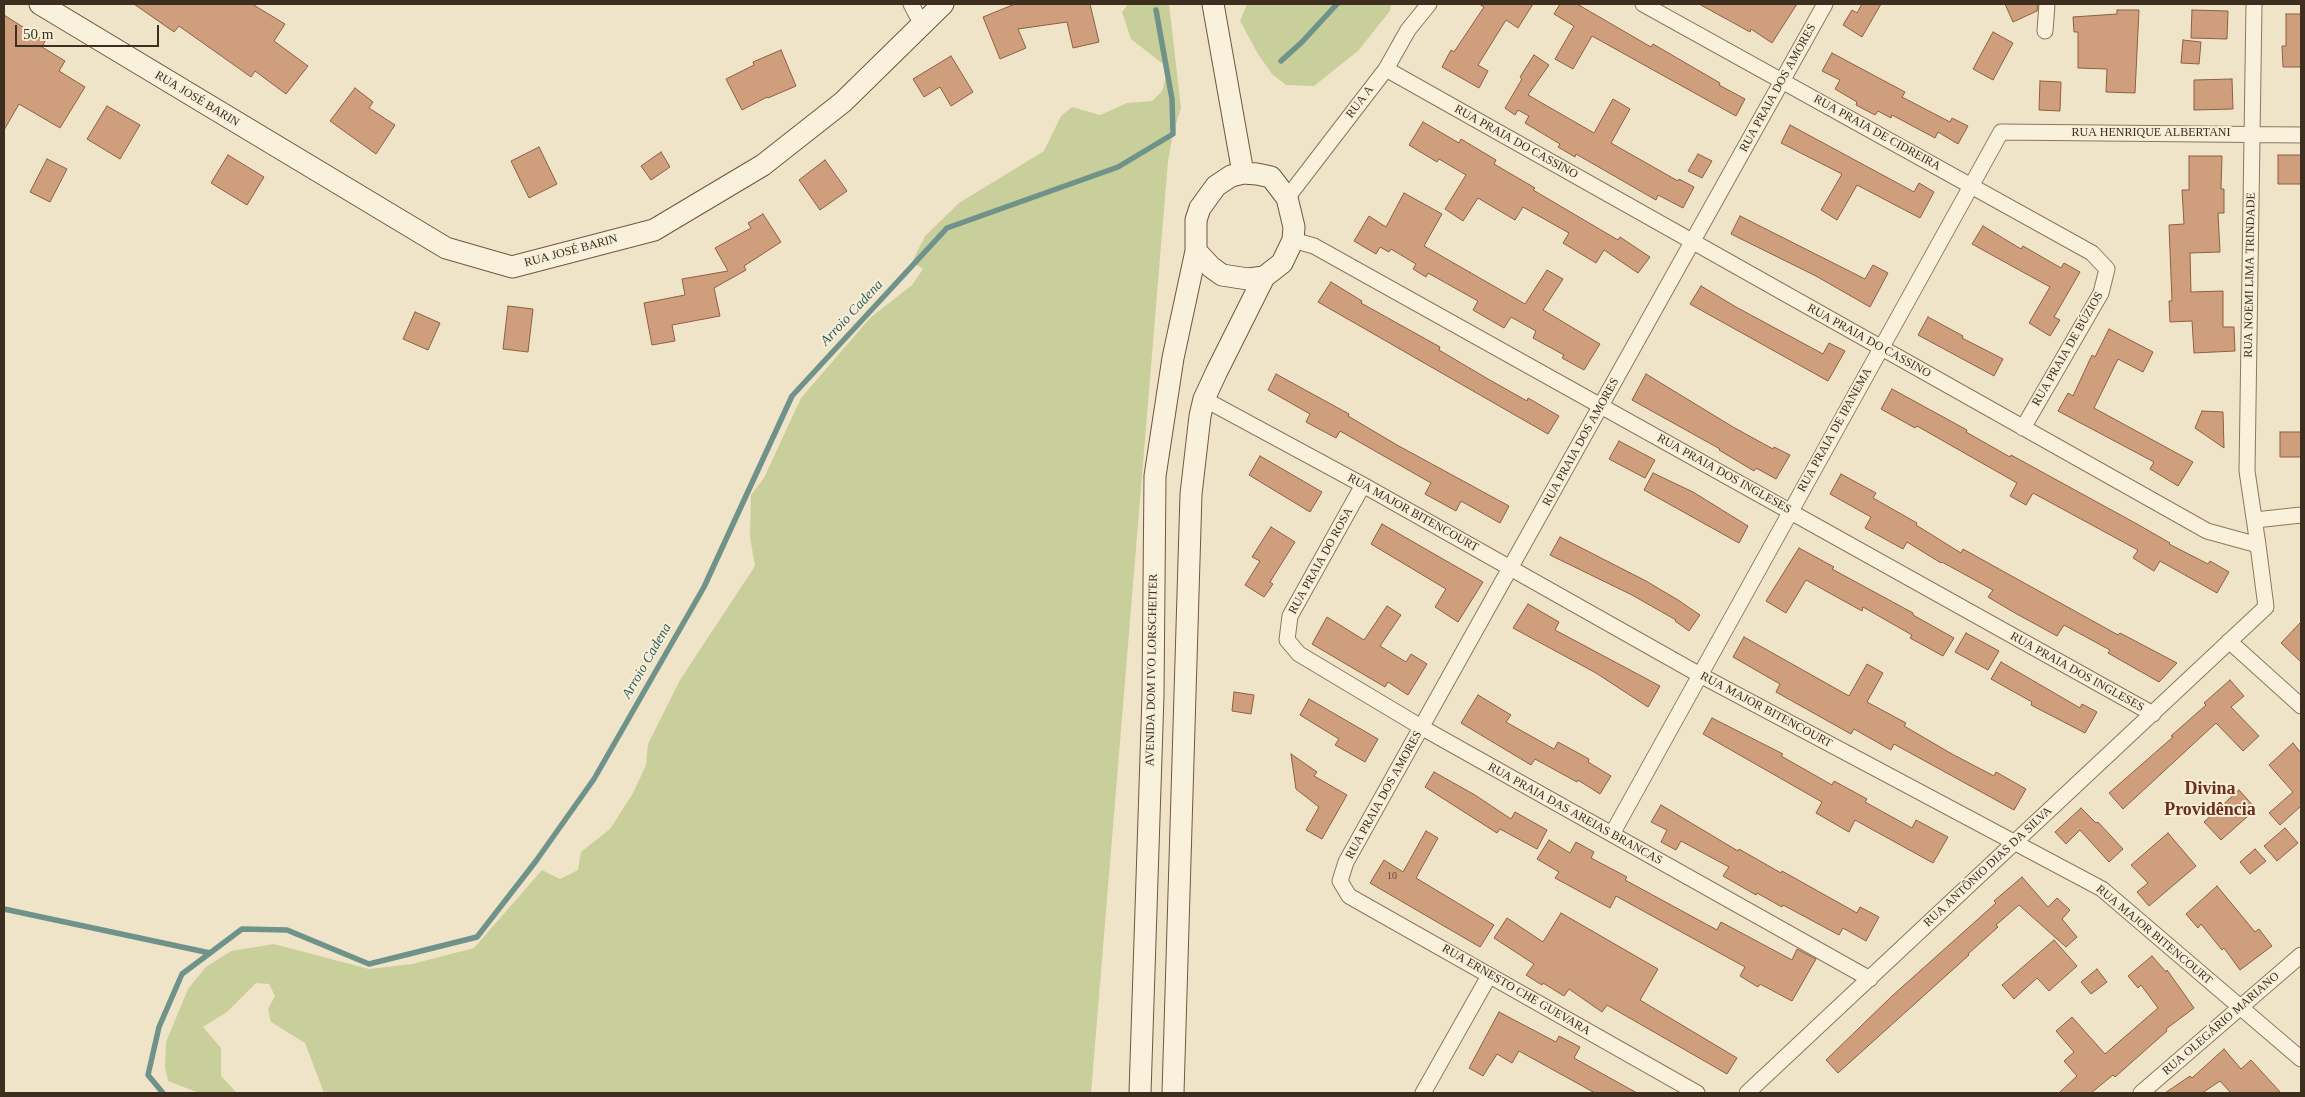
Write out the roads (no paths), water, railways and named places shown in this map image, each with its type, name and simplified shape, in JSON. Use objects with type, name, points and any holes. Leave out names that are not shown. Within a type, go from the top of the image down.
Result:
[{"type":"main road","name":"RUA JOSÉ BARIN","points":[[40,4],[446,248],[512,267],[654,230],[763,165],[842,102],[943,4]]},
{"type":"main road","points":[[1172,1093],[1191,494],[1204,399],[1264,277],[1282,263],[1293,240],[1294,227],[1287,198],[1272,177],[1243,173],[1213,4]]},
{"type":"main road","name":"AVENIDA DOM IVO LORSCHEITER","points":[[1140,1093],[1153,695],[1155,476],[1173,358],[1196,250],[1196,220],[1200,208],[1216,186],[1231,176],[1243,173]]},
{"type":"main road","points":[[1196,250],[1211,267],[1222,274],[1234,278],[1264,277]]},
{"type":"street","points":[[911,4],[922,25]]},
{"type":"street","name":"RUA A","points":[[1287,198],[1386,69],[1408,30],[1430,4]]},
{"type":"street","name":"RUA PRAIA DE CIDREIRA","points":[[1643,4],[2092,253],[2107,269]]},
{"type":"street","name":"RUA PRAIA DOS AMORES","points":[[1340,881],[1346,862],[1825,4]]},
{"type":"street","points":[[2045,31],[2046,4]]},
{"type":"street","name":"RUA NOEMI LIMA TRINDADE","points":[[2254,4],[2247,471],[2258,545]]},
{"type":"street","name":"RUA PRAIA DO CASSINO","points":[[1386,69],[2207,531],[2258,545]]},
{"type":"street","name":"RUA HENRIQUE ALBERTANI","points":[[2001,132],[2301,135]]},
{"type":"street","name":"RUA PRAIA DE IPANEMA","points":[[1612,834],[2001,132]]},
{"type":"street","name":"RUA PRAIA DOS INGLESES","points":[[1293,240],[1314,246],[2152,714]]},
{"type":"street","name":"RUA PRAIA DE BÚZIOS","points":[[2023,428],[2102,293],[2107,269]]},
{"type":"street","name":"RUA MAJOR BITENCOURT","points":[[1204,399],[1363,485],[1700,675],[2102,889],[2301,1059]]},
{"type":"street","name":"RUA PRAIA DO ROSA","points":[[1287,640],[1290,616],[1363,485]]},
{"type":"street","points":[[2254,520],[2301,514]]},
{"type":"street","points":[[2258,545],[2266,607],[2229,642],[2301,706]]},
{"type":"street","name":"RUA PRAIA DAS AREIAS BRANCAS","points":[[1287,640],[1299,654],[1421,728],[1870,979]]},
{"type":"street","name":"RUA ANTÔNIO DIAS DA SILVA","points":[[1747,1093],[2229,642]]},
{"type":"street","name":"RUA ERNESTO CHE GUEVARA","points":[[1340,881],[1349,896],[1697,1093]]},
{"type":"street","name":"RUA OLEGÁRIO MARIANO","points":[[2141,1093],[2301,955]]},
{"type":"street","points":[[1423,1093],[1489,976]]},
{"type":"waterway","name":"Arroio Cadena","points":[[1281,61],[1302,42],[1337,4]]},
{"type":"waterway","name":"Arroio Cadena","points":[[163,1093],[148,1075],[159,1027],[182,974],[242,929],[287,930],[369,964],[477,937],[536,861],[594,779],[704,587],[792,396],[947,228],[1118,167],[1173,134],[1172,99],[1156,10]]},
{"type":"waterway","points":[[4,909],[210,953]]},
{"type":"district","name":"Divina Providência","points":[[2210,800]]}]
